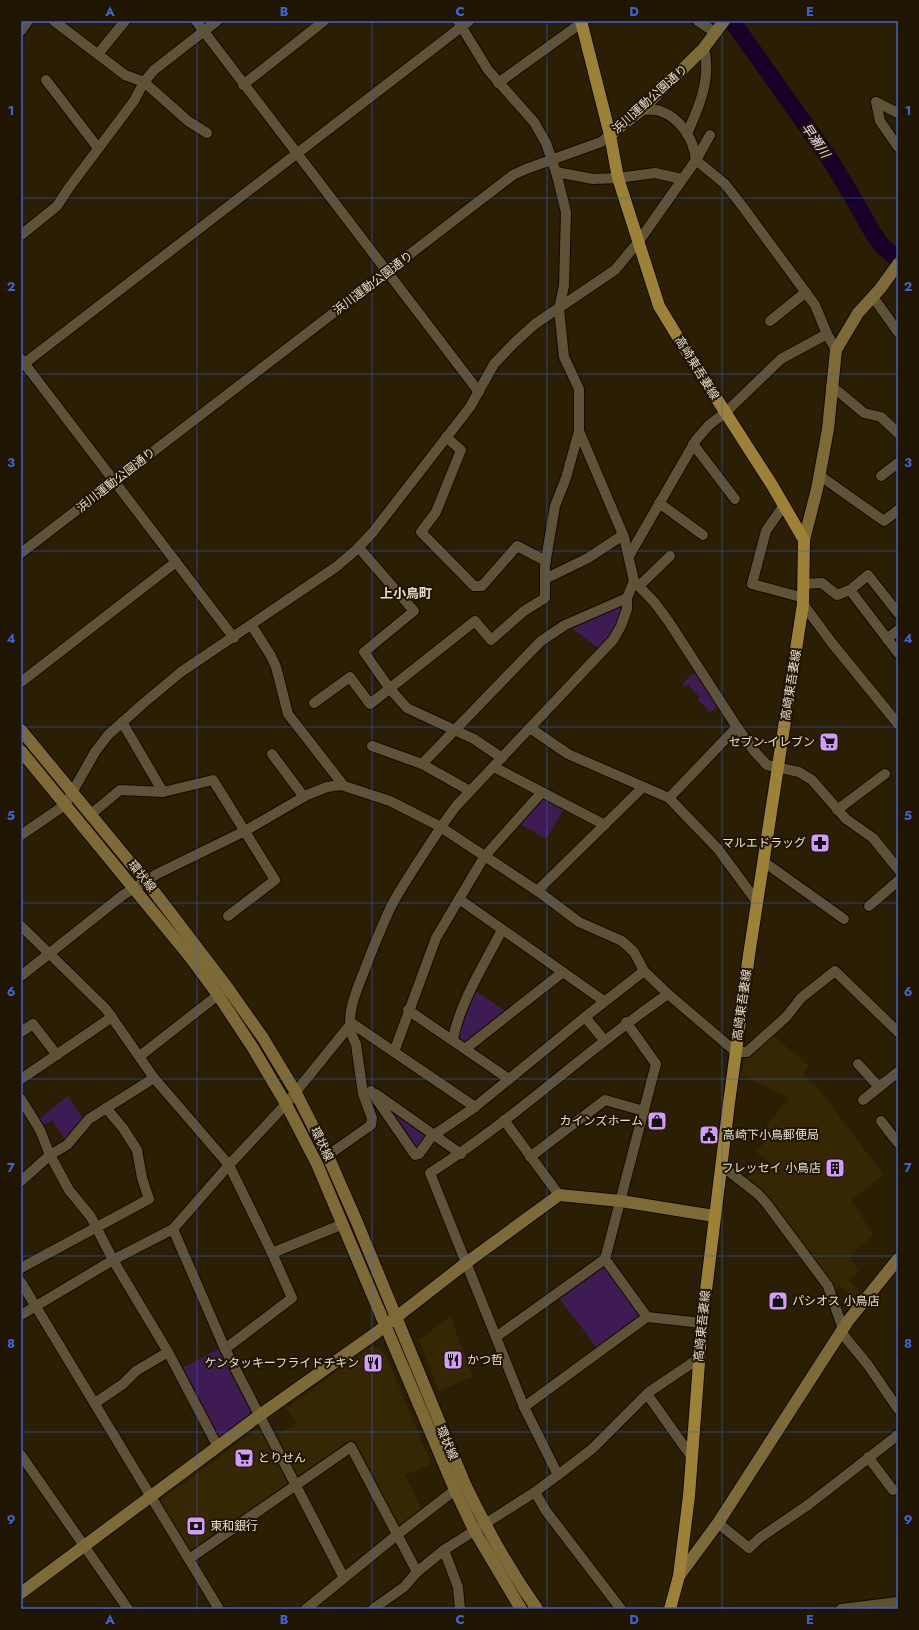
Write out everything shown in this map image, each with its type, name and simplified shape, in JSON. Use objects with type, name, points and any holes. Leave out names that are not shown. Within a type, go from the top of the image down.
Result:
[{"type":"main road","name":"高崎東吾妻線","points":[[582,21],[610,135],[618,178],[659,306],[784,505],[804,540],[804,601],[757,902],[714,1216],[698,1359],[691,1456],[679,1576],[670,1609]]},
{"type":"street","points":[[21,31],[28,21]]},
{"type":"street","points":[[54,21],[125,75],[144,82],[188,121],[207,133]]},
{"type":"street","points":[[98,54],[125,21]]},
{"type":"street","points":[[196,21],[243,85],[388,271],[479,392]]},
{"type":"street","points":[[21,235],[58,206],[68,189],[134,101],[144,82],[154,70],[217,21]]},
{"type":"street","points":[[243,85],[324,21]]},
{"type":"street","points":[[498,83],[582,21]]},
{"type":"street","points":[[698,21],[716,33]]},
{"type":"street","name":"浜川運動公園通り","points":[[21,553],[513,175],[600,142],[610,135],[641,110],[704,50],[724,21]]},
{"type":"street","points":[[234,638],[22,363],[297,155],[463,23],[488,70],[534,122],[546,142],[556,172],[566,212],[564,286],[559,309],[564,357],[579,389],[579,431],[566,478],[556,506],[546,561],[545,598],[524,611],[491,640],[475,620],[370,704],[350,678],[314,703]]},
{"type":"street","points":[[687,134],[706,85],[706,58],[704,50]]},
{"type":"street","points":[[46,80],[98,148]]},
{"type":"street","points":[[898,113],[876,102],[880,121],[898,147]]},
{"type":"street","points":[[641,110],[659,111],[667,114],[675,120],[687,134],[694,149],[696,160],[725,184],[806,292],[823,321],[827,334],[836,350]]},
{"type":"street","points":[[21,835],[65,805],[95,752],[108,735],[122,722],[181,672],[252,626],[336,568],[359,548],[446,437],[479,392],[494,364],[535,324],[615,270],[639,241],[696,160],[710,135]]},
{"type":"street","points":[[556,172],[593,179],[618,178],[655,173],[682,178]]},
{"type":"street","points":[[804,540],[817,489],[828,429],[831,387],[836,350],[858,313],[880,289],[898,264]]},
{"type":"street","points":[[770,321],[806,292]]},
{"type":"street","points":[[872,297],[898,332]]},
{"type":"street","points":[[629,556],[694,444],[709,425],[726,412],[781,359],[827,334]]},
{"type":"street","points":[[831,387],[864,413],[881,417],[898,433]]},
{"type":"street","points":[[579,431],[623,535],[637,584],[656,603],[754,751],[767,765],[779,766],[799,772],[812,780],[846,819],[873,838],[898,869]]},
{"type":"street","points":[[446,437],[461,450],[436,512],[421,532],[474,586],[482,586],[517,546],[546,561]]},
{"type":"street","points":[[694,444],[735,499]]},
{"type":"street","points":[[882,476],[898,463]]},
{"type":"street","points":[[819,475],[884,520],[898,510]]},
{"type":"street","points":[[659,503],[703,535]]},
{"type":"street","points":[[784,505],[766,531],[752,584],[804,601],[832,643],[898,724]]},
{"type":"street","points":[[545,579],[588,558],[623,535]]},
{"type":"street","points":[[359,548],[414,611],[364,652],[390,688],[407,708],[455,729],[474,739],[502,758]]},
{"type":"street","points":[[422,764],[541,641],[565,625],[610,604],[627,598],[637,584],[670,556]]},
{"type":"street","points":[[21,682],[176,562]]},
{"type":"street","points":[[805,584],[822,583],[837,595],[850,590],[868,575],[898,613]]},
{"type":"street","points":[[850,590],[898,653]]},
{"type":"street","points":[[327,1154],[334,1151],[371,1125],[372,1118],[363,1094],[356,1044],[352,1038],[350,1024],[355,996],[388,912],[440,827],[470,791],[613,640],[621,626],[627,609],[627,598]]},
{"type":"street","points":[[252,626],[271,656],[276,667],[288,714],[344,786]]},
{"type":"street","points":[[887,639],[898,630]]},
{"type":"street","points":[[122,722],[163,792]]},
{"type":"street","points":[[668,798],[737,727]]},
{"type":"street","points":[[530,728],[568,754],[642,788],[668,798],[718,850],[757,902]]},
{"type":"street","name":"環状線","points":[[21,730],[146,881],[227,987],[263,1038],[295,1091],[327,1154],[396,1317],[464,1484],[479,1527],[522,1609]]},
{"type":"street","points":[[372,746],[422,764],[470,791]]},
{"type":"street","name":"環状線","points":[[21,751],[134,889],[218,995],[253,1048],[286,1104],[317,1164],[455,1490],[479,1527],[537,1609]]},
{"type":"street","points":[[272,754],[304,797]]},
{"type":"street","points":[[494,767],[605,824]]},
{"type":"street","points":[[837,810],[885,774]]},
{"type":"street","points":[[96,810],[120,790],[163,792],[213,780],[275,880],[228,916]]},
{"type":"street","points":[[21,976],[146,881],[245,831],[304,797],[327,786],[344,786],[390,802],[440,827],[537,891],[579,922],[622,941],[634,952],[644,971],[668,994],[736,1052],[747,1052],[786,1017],[801,998],[835,971],[898,1032]]},
{"type":"street","points":[[537,891],[642,788]]},
{"type":"street","points":[[394,1052],[408,1010],[436,938],[484,857],[542,792]]},
{"type":"street","points":[[764,862],[844,919]]},
{"type":"street","points":[[869,906],[898,881]]},
{"type":"street","points":[[459,899],[604,1001]]},
{"type":"street","points":[[21,926],[106,1009],[154,1078],[229,1165],[272,1252],[292,1298],[225,1349]]},
{"type":"street","points":[[453,1039],[455,1028],[465,1004],[502,930]]},
{"type":"street","points":[[360,1080],[371,1091],[415,1155],[419,1154],[431,1137],[475,1107],[604,1001],[644,971]]},
{"type":"street","points":[[465,1049],[563,972]]},
{"type":"street","points":[[558,1475],[524,1407],[430,1173],[461,1154],[626,1022],[668,994]]},
{"type":"street","points":[[140,1056],[218,995]]},
{"type":"street","points":[[408,1010],[453,1039],[509,1079]]},
{"type":"street","points":[[21,1080],[112,1017]]},
{"type":"street","points":[[585,1017],[604,1040]]},
{"type":"street","points":[[496,1337],[605,1259],[656,1064],[626,1022]]},
{"type":"street","points":[[21,1032],[34,1024],[57,1055]]},
{"type":"street","points":[[350,1024],[475,1107]]},
{"type":"street","points":[[21,1315],[113,1260],[173,1229],[229,1165],[286,1104],[350,1024]]},
{"type":"street","points":[[858,1064],[879,1087]]},
{"type":"street","points":[[863,1100],[898,1072]]},
{"type":"street","points":[[23,1178],[50,1155],[67,1145],[89,1119],[154,1078]]},
{"type":"street","points":[[371,1091],[461,1154]]},
{"type":"street","points":[[21,1099],[40,1130],[50,1155],[69,1190],[91,1217],[113,1260],[168,1352],[218,1447]]},
{"type":"street","points":[[530,1157],[605,1100],[644,1111]]},
{"type":"street","points":[[21,1268],[149,1199],[142,1178],[137,1150],[123,1128],[106,1108]]},
{"type":"street","points":[[504,1120],[558,1195]]},
{"type":"street","points":[[881,1121],[898,1143]]},
{"type":"street","points":[[721,1165],[758,1194],[767,1204],[828,1286],[842,1331],[898,1409]]},
{"type":"street","points":[[21,1593],[260,1416],[385,1326],[466,1263],[558,1195],[621,1201],[714,1216]]},
{"type":"street","points":[[272,1252],[343,1224]]},
{"type":"street","points":[[173,1229],[225,1349],[344,1578]]},
{"type":"street","points":[[605,1259],[647,1317]]},
{"type":"street","points":[[679,1576],[718,1523],[842,1331],[898,1260]]},
{"type":"street","points":[[21,1282],[220,1609]]},
{"type":"street","points":[[524,1407],[647,1317],[702,1324]]},
{"type":"street","points":[[95,1403],[123,1384],[136,1371],[168,1352]]},
{"type":"street","points":[[373,1609],[404,1587],[417,1572],[444,1550],[535,1492],[592,1449],[647,1394],[698,1359]]},
{"type":"street","points":[[647,1394],[691,1456]]},
{"type":"street","points":[[718,1523],[749,1548],[760,1537],[808,1505],[898,1435]]},
{"type":"street","points":[[190,1559],[351,1447],[417,1572]]},
{"type":"street","points":[[21,1455],[85,1545],[128,1609]]},
{"type":"street","points":[[868,1457],[893,1490]]},
{"type":"street","points":[[306,1609],[319,1605],[344,1578],[455,1490]]},
{"type":"street","points":[[535,1492],[546,1511],[621,1609]]},
{"type":"street","points":[[444,1550],[458,1586],[460,1609]]},
{"type":"street","points":[[841,1609],[875,1607],[898,1602]]},
{"type":"shaded area","points":[[620,605],[623,608],[611,635],[600,649],[571,628]]},
{"type":"shaded area","points":[[695,672],[718,707],[710,712],[698,700],[700,697],[688,685],[685,687],[682,684]]},
{"type":"shaded area","points":[[545,796],[565,807],[546,839],[519,823]]},
{"type":"shaded area","points":[[477,992],[505,1011],[505,1015],[465,1044],[458,1039],[456,1034],[473,993]]},
{"type":"shaded area","points":[[771,1034],[809,1066],[803,1074],[821,1092],[884,1175],[851,1200],[874,1235],[849,1257],[859,1272],[849,1280],[862,1293],[856,1303],[840,1285],[833,1291],[746,1178],[756,1171],[772,1164],[756,1152],[771,1134],[766,1126],[789,1098],[741,1075],[745,1056]]},
{"type":"shaded area","points":[[68,1096],[84,1120],[66,1141],[52,1120],[42,1126],[38,1120]]},
{"type":"shaded area","points":[[385,1103],[427,1133],[427,1136],[418,1150],[414,1149]]},
{"type":"shaded area","points":[[601,1266],[606,1267],[640,1312],[639,1318],[597,1348],[559,1298]]},
{"type":"shaded area","points":[[450,1316],[473,1377],[439,1391],[419,1340]]},
{"type":"shaded area","points":[[372,1346],[380,1349],[386,1355],[431,1464],[405,1475],[422,1511],[399,1530],[355,1445],[347,1443],[301,1477],[296,1475],[276,1437],[296,1423],[286,1408]]},
{"type":"shaded area","points":[[220,1348],[251,1407],[250,1414],[220,1437],[215,1435],[180,1369]]},
{"type":"shaded area","points":[[257,1429],[263,1429],[288,1480],[287,1486],[194,1553],[188,1551],[160,1504],[162,1499]]},
{"type":"waterway","name":"早瀬川","points":[[732,21],[827,155],[873,233],[883,247],[898,259]]},
{"type":"place","name":"セブン-イレブン","points":[[829,742]]},
{"type":"place","name":"マルエドラッグ","points":[[820,843]]},
{"type":"place","name":"カインズホーム","points":[[657,1121]]},
{"type":"place","name":"高崎下小鳥郵便局","points":[[709,1135]]},
{"type":"place","name":"フレッセイ 小鳥店","points":[[835,1168]]},
{"type":"place","name":"パシオス 小鳥店","points":[[778,1301]]},
{"type":"place","name":"かつ哲","points":[[453,1360]]},
{"type":"place","name":"ケンタッキーフライドチキン","points":[[373,1363]]},
{"type":"place","name":"とりせん","points":[[244,1458]]},
{"type":"place","name":"東和銀行","points":[[196,1526]]},
{"type":"district","name":"上小鳥町","points":[[406,593]]}]
